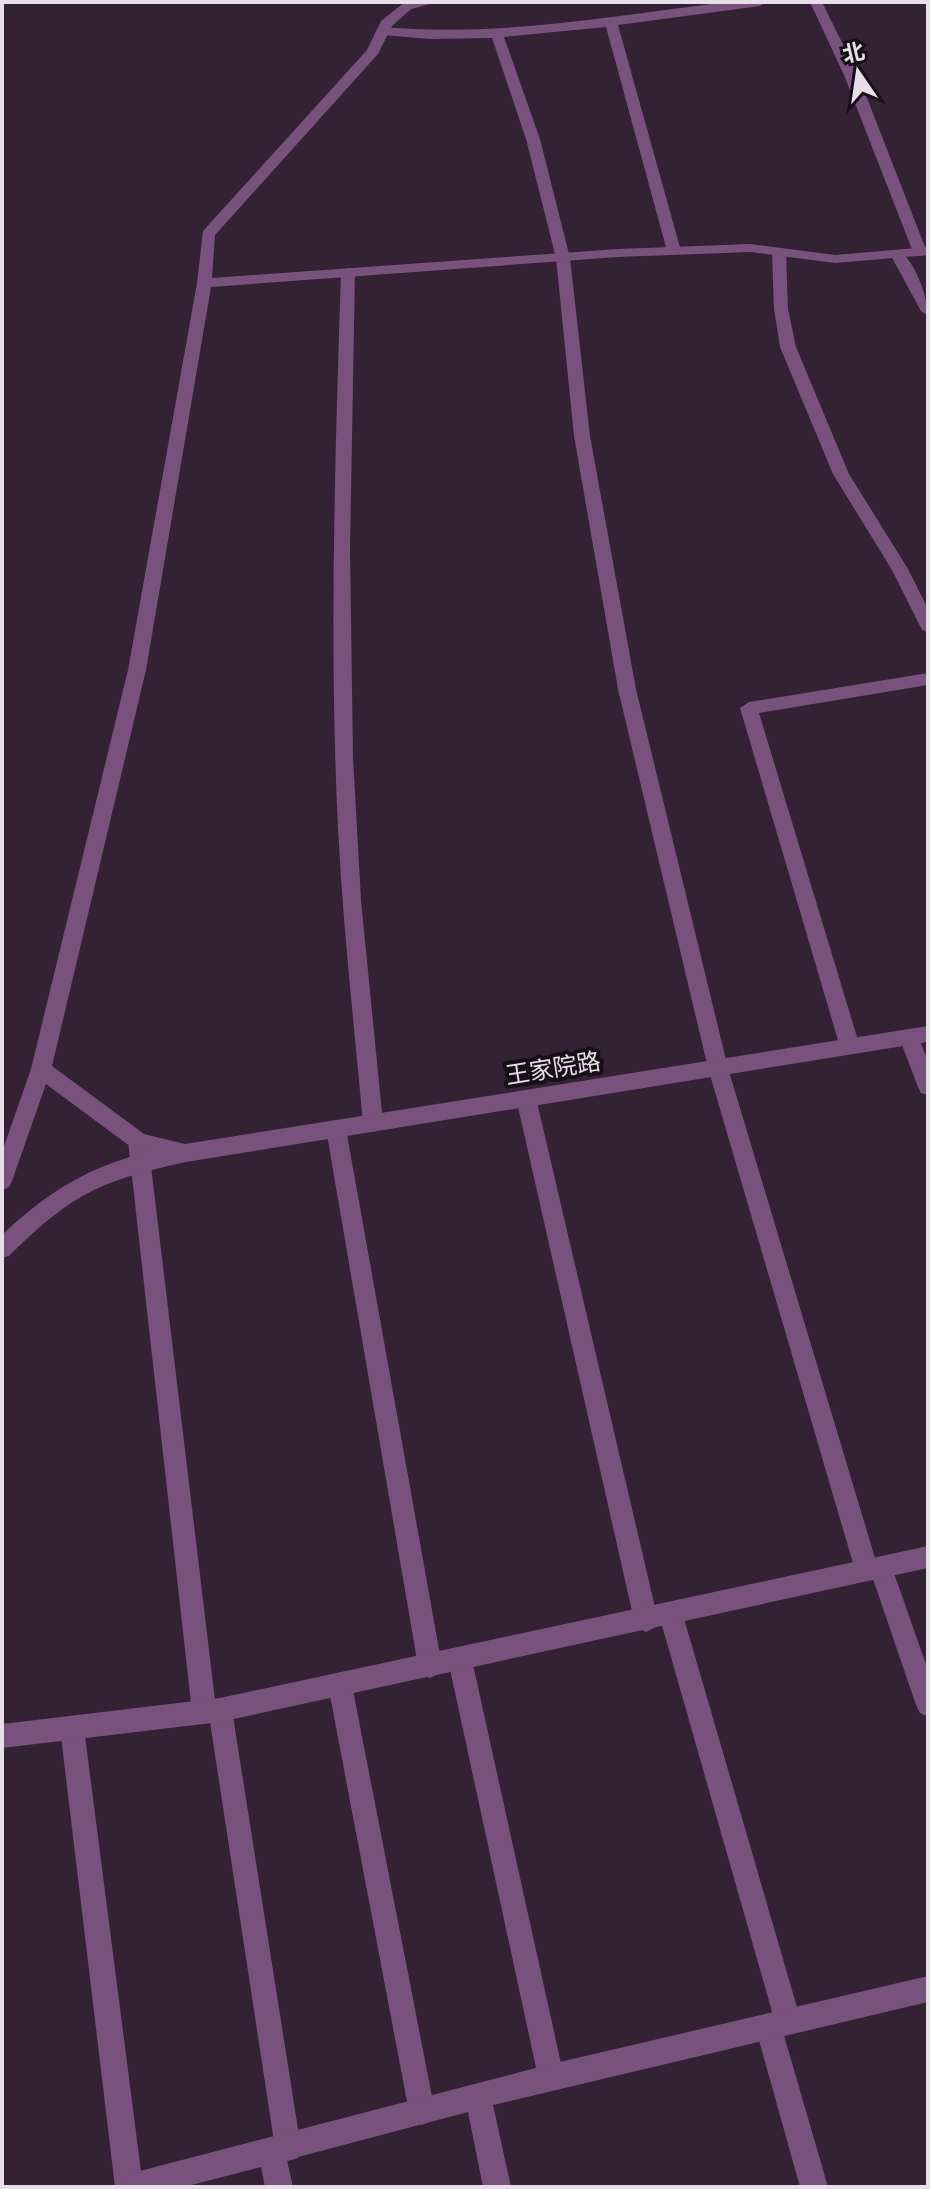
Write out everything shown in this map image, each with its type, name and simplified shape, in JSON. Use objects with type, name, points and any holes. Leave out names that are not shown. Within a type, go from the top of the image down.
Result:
[{"type":"street","points":[[2,1181],[41,1069],[137,670],[204,283],[208,234],[373,51],[386,24],[411,4],[431,2]]},
{"type":"street","points":[[383,31],[430,37],[497,35],[760,2]]},
{"type":"street","points":[[204,283],[674,251],[750,248],[835,259],[924,251],[851,75],[816,2]]},
{"type":"street","points":[[611,23],[674,251]]},
{"type":"street","points":[[497,35],[533,139],[563,258],[582,436],[627,689],[718,1068],[874,1568],[928,1705]]},
{"type":"street","points":[[779,252],[781,309],[788,347],[841,474],[900,569],[928,626]]},
{"type":"street","points":[[897,254],[928,311]]},
{"type":"street","points":[[348,272],[341,493],[341,635],[347,829],[373,1123]]},
{"type":"street","points":[[850,1047],[749,708],[928,679]]},
{"type":"street","points":[[919,1036],[928,1087]]},
{"type":"street","name":"王家院路","points":[[2,1249],[27,1224],[74,1188],[140,1164],[186,1153],[919,1036]]},
{"type":"street","points":[[41,1069],[138,1141],[186,1153]]},
{"type":"street","points":[[526,1098],[646,1620]]},
{"type":"street","points":[[336,1129],[430,1666]]},
{"type":"street","points":[[138,1141],[212,1711],[280,2150],[279,2187]]},
{"type":"street","points":[[2,1736],[212,1711],[671,1615],[928,1557]]},
{"type":"street","points":[[671,1615],[778,2024],[814,2187]]},
{"type":"street","points":[[460,1660],[551,2077]]},
{"type":"street","points":[[340,1685],[422,2112]]},
{"type":"street","points":[[72,1728],[131,2187],[551,2077],[928,1989]]},
{"type":"street","points":[[478,2097],[497,2187]]}]
